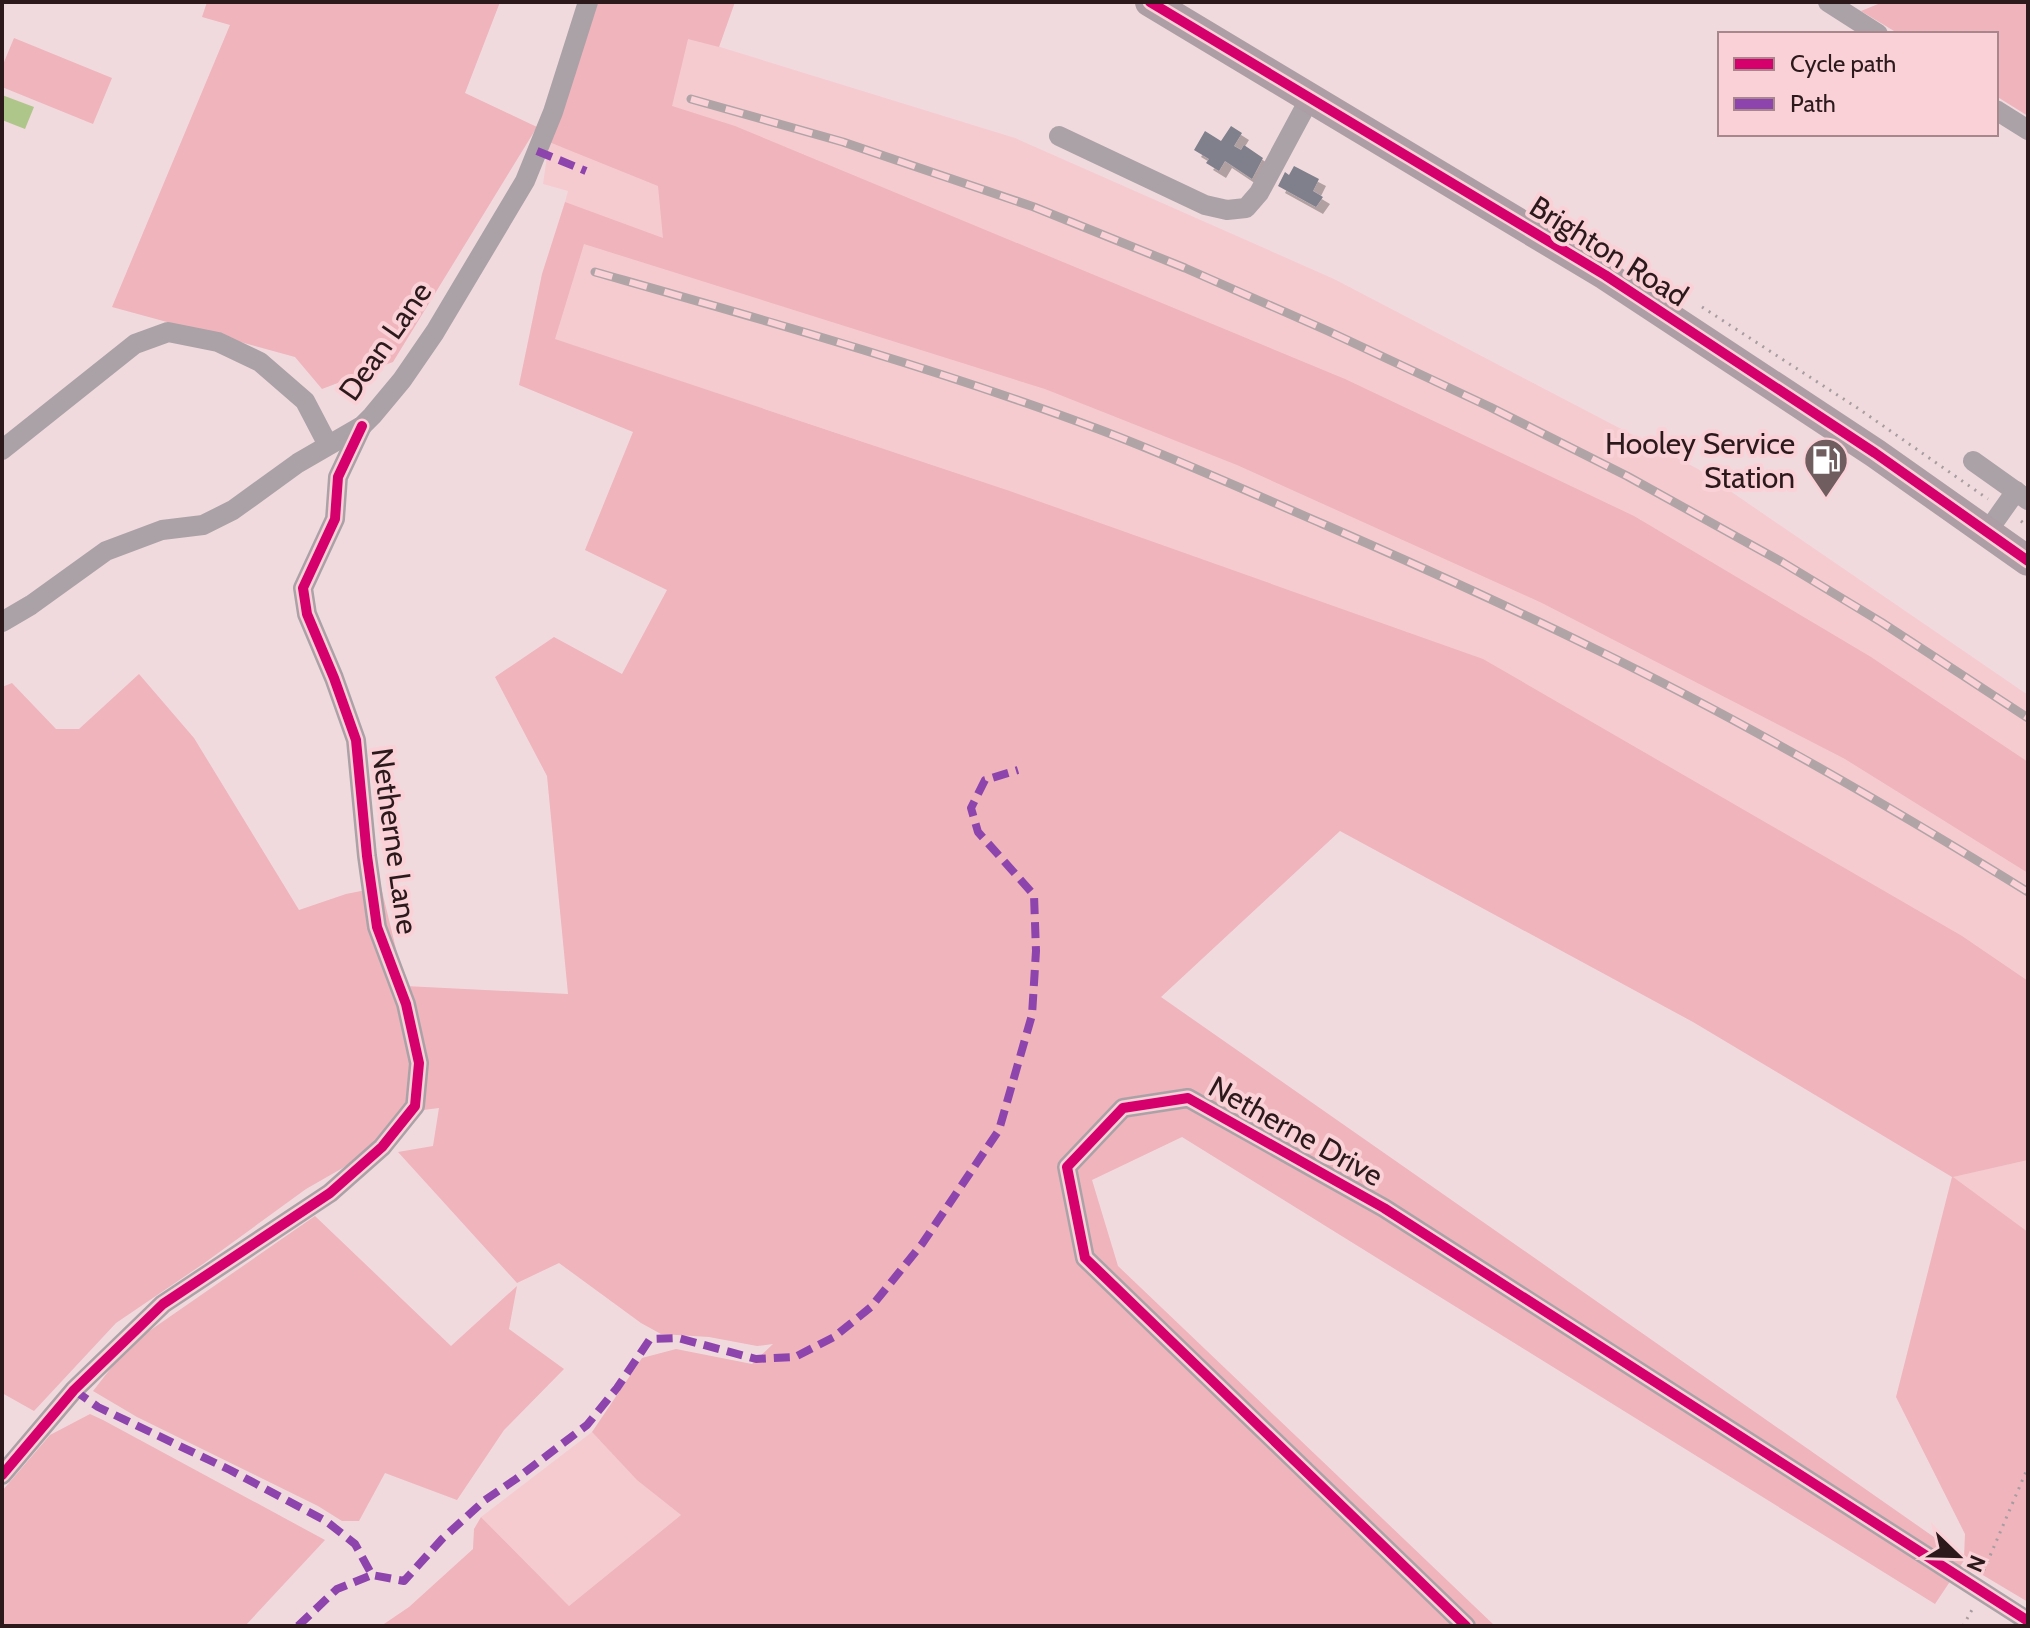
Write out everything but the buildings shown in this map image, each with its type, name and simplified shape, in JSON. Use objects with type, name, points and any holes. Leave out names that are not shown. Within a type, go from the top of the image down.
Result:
[{"type":"highway","name":"Brighton Road","points":[[1150,2],[1605,275],[1864,445],[2028,561]]},
{"type":"street","name":"Dean Lane","points":[[2,622],[106,551],[162,530],[203,525],[233,510],[287,470],[362,426],[402,380],[435,332],[525,181],[553,112],[588,2]]},
{"type":"street","points":[[1835,3],[1875,32]]},
{"type":"street","points":[[1059,136],[1205,205],[1227,210],[1246,208],[1259,193],[1310,98]]},
{"type":"street","points":[[1998,111],[2028,130]]},
{"type":"street","points":[[2,450],[135,344],[168,332],[218,342],[260,362],[305,401],[328,445]]},
{"type":"street","name":"Netherne Lane","points":[[2,1475],[74,1390],[163,1304],[330,1193],[382,1147],[415,1106],[419,1063],[406,1004],[377,927],[356,740],[307,614],[303,588],[335,519],[338,477],[362,426]]},
{"type":"street","points":[[1973,461],[2022,496],[1987,532]]},
{"type":"street","name":"Netherne Drive","points":[[1466,1626],[1085,1258],[1067,1167],[1123,1108],[1188,1098],[1384,1208],[2028,1621]]},
{"type":"path","points":[[1977,1588],[2028,1467]]},
{"type":"shaded area","points":[[207,2],[500,2],[465,93],[537,127],[393,362],[322,389],[295,357],[112,307],[230,25],[202,17]]},
{"type":"shaded area","points":[[598,2],[735,2],[719,47],[688,39],[672,106],[735,126],[1345,379],[1634,516],[1871,657],[2028,762],[2028,873],[1845,759],[1542,603],[1237,465],[1045,389],[584,244],[555,339],[1007,490],[1483,659],[1962,936],[2028,981],[2028,1160],[1953,1177],[2028,1232],[2028,1602],[1976,1571],[1965,1559],[1935,1604],[1182,1137],[1092,1180],[1118,1266],[1495,1626],[381,1626],[409,1607],[473,1549],[474,1529],[481,1517],[569,1606],[681,1515],[637,1480],[592,1432],[642,1358],[676,1349],[752,1364],[773,1344],[757,1346],[709,1337],[661,1334],[559,1263],[517,1283],[398,1152],[433,1146],[439,1108],[407,1112],[374,1150],[306,1189],[116,1323],[34,1411],[2,1393],[2,687],[12,683],[56,729],[79,729],[139,674],[194,738],[299,910],[346,894],[381,887],[405,986],[568,994],[547,776],[495,677],[554,637],[622,674],[667,590],[585,550],[633,432],[519,385],[542,274],[565,202],[663,238],[658,186],[549,142]],"holes":[[[1340,831],[1693,1022],[1952,1177],[1896,1397],[1965,1534],[1964,1558],[1161,997]]]},
{"type":"shaded area","points":[[1883,2],[2028,2],[2028,116],[1998,97],[1998,32],[1896,32],[1861,11]]},
{"type":"shaded area","points":[[629,19],[1015,138],[1334,279],[1698,469],[2028,695],[2028,1015],[1007,490],[554,339],[568,191],[543,184],[549,142],[562,147]]},
{"type":"shaded area","points":[[14,38],[112,78],[93,124],[2,87],[2,67]]},
{"type":"shaded area","points":[[2,95],[34,107],[25,129],[2,120]]},
{"type":"shaded area","points":[[2028,1160],[2028,1232],[1952,1177]]},
{"type":"shaded area","points":[[315,1216],[451,1346],[517,1286],[509,1329],[564,1369],[504,1430],[457,1500],[385,1473],[359,1521],[342,1521],[318,1506],[137,1417],[93,1391],[129,1345]]},
{"type":"shaded area","points":[[90,1414],[325,1540],[245,1626],[2,1626],[2,1491],[50,1435]]},
{"type":"shaded area","points":[[592,1432],[637,1479],[681,1515],[569,1606],[481,1517]]},
{"type":"railway","points":[[691,99],[843,142],[1034,207],[1185,268],[1328,331],[1627,476],[1782,562],[2028,718]]},
{"type":"railway","points":[[595,272],[974,385],[1098,429],[1212,475],[1460,585],[1705,705],[1922,827],[2028,892]]},
{"type":"marked path","points":[[537,151],[586,171]]},
{"type":"marked path","points":[[74,1390],[98,1407],[230,1470],[326,1521],[355,1544],[372,1575],[404,1581],[442,1539],[485,1500],[587,1425],[650,1339],[678,1338],[756,1359],[795,1357],[834,1337],[871,1307],[922,1244],[999,1130],[1032,1015],[1036,951],[1034,895],[978,832],[971,808],[985,780],[1018,770]]},
{"type":"marked path","points":[[298,1626],[337,1589],[372,1575]]},
{"type":"cycle path","points":[[1150,2],[1605,275],[1875,453],[2028,561]]},
{"type":"cycle path","points":[[2,1475],[74,1390],[163,1304],[330,1193],[382,1147],[415,1106],[419,1063],[406,1004],[377,927],[356,740],[307,614],[303,588],[335,519],[338,477],[362,426]]},
{"type":"cycle path","points":[[1466,1626],[1085,1258],[1067,1167],[1123,1108],[1188,1098],[1384,1208],[2028,1621]]},
{"type":"place","name":"Hooley Service Station","points":[[1826,499]]}]
